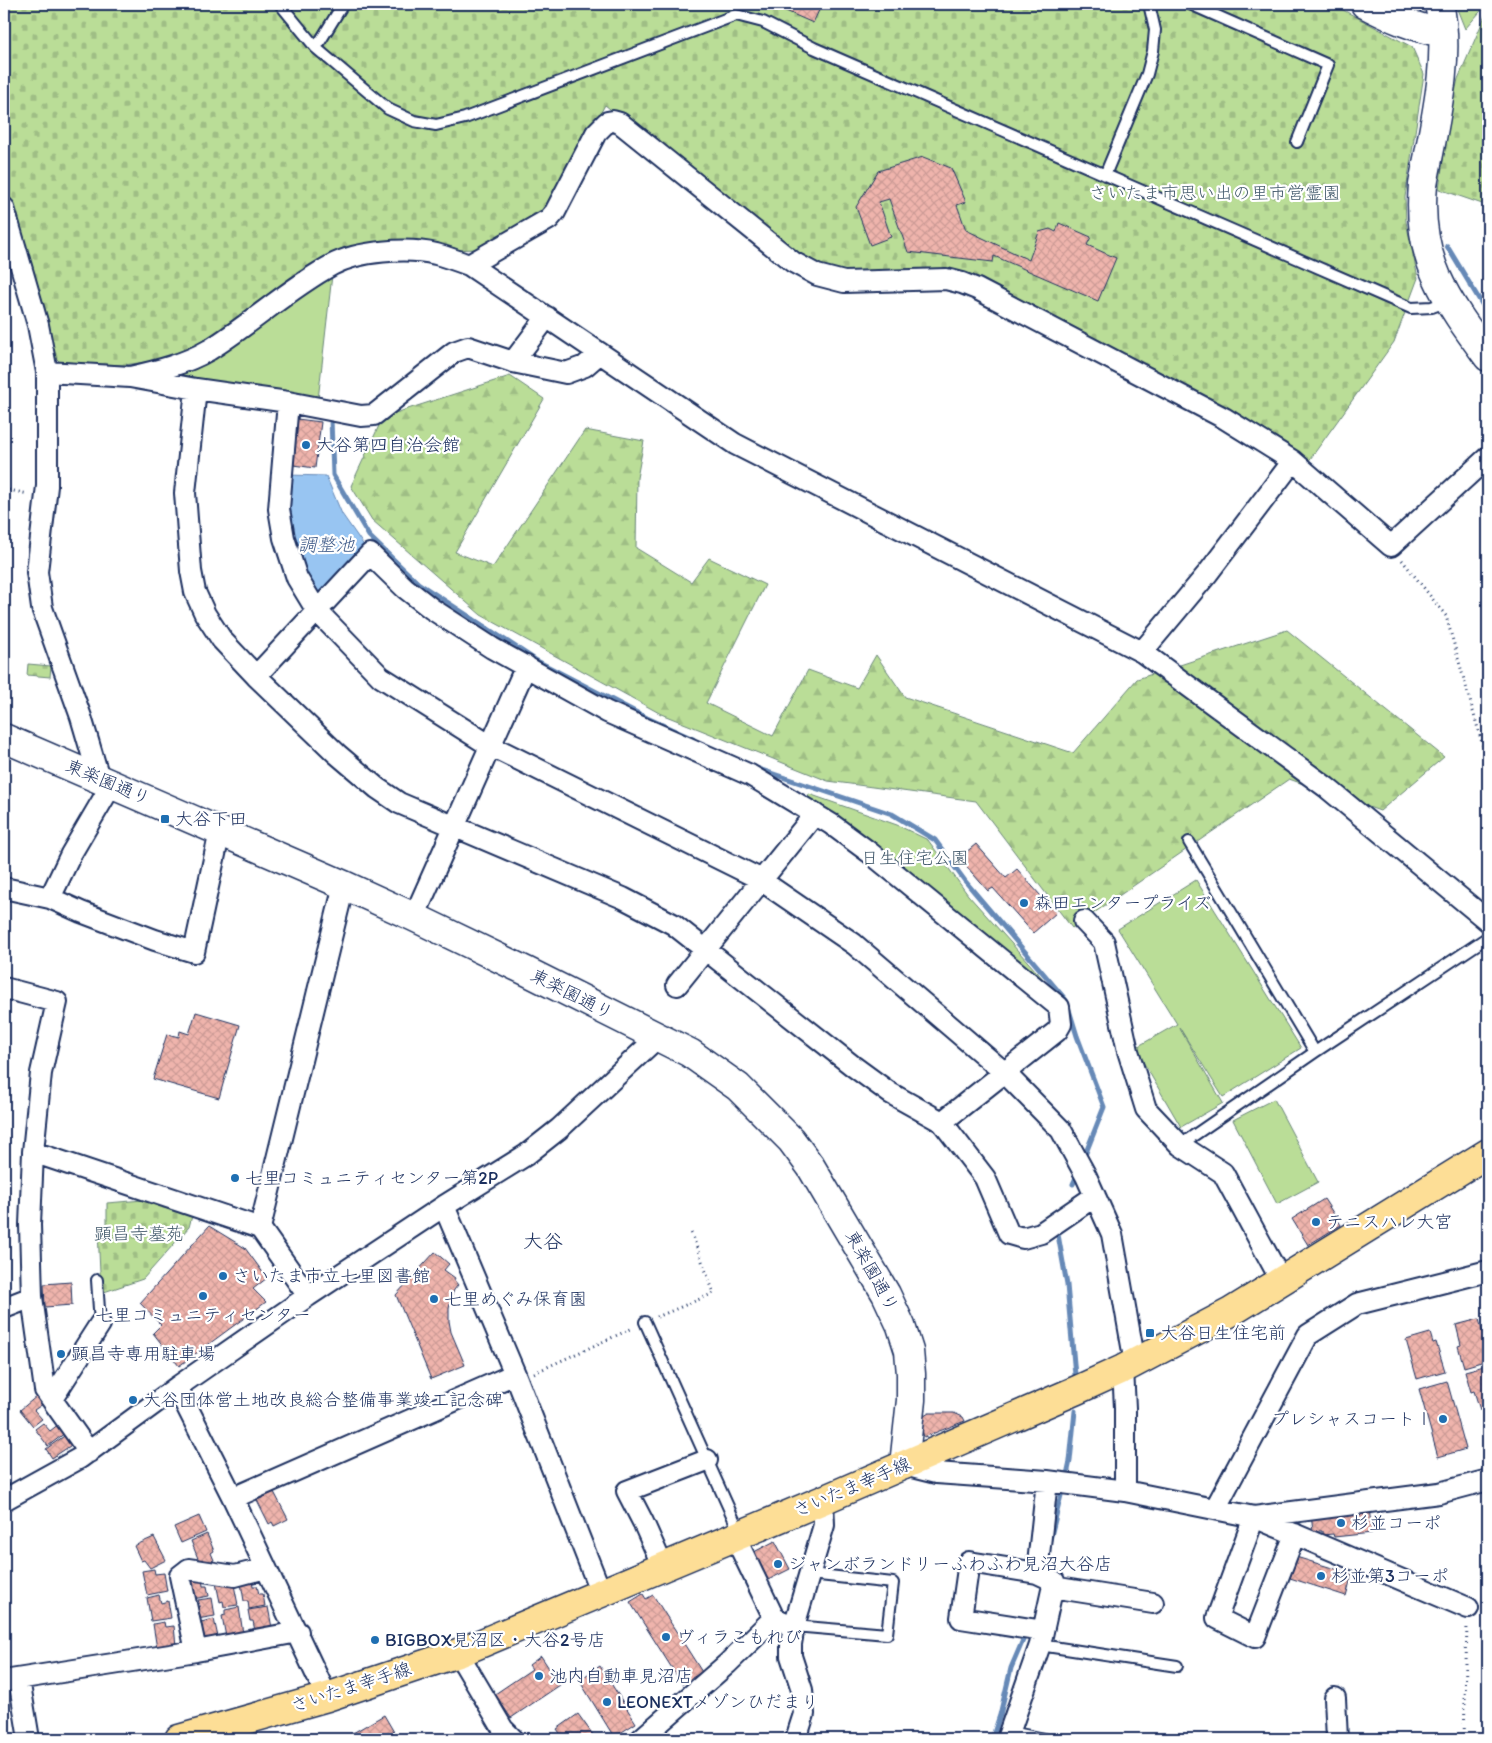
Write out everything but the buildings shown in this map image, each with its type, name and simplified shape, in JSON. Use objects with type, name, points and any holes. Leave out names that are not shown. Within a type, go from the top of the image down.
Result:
[{"type":"main road","name":"さいたま幸手線","points":[[179,1739],[244,1729],[327,1697],[458,1653],[904,1465],[1129,1366],[1231,1312],[1282,1282],[1488,1153]]},
{"type":"street","points":[[1365,4],[1397,20],[1443,33]]},
{"type":"street","points":[[1439,4],[1443,33],[1444,63],[1421,204],[1422,228],[1431,264],[1448,301],[1488,357]]},
{"type":"street","points":[[469,265],[549,219],[555,212],[596,133],[607,122],[613,121],[620,123],[793,262],[817,274],[844,282],[946,280],[962,283],[1224,418],[1293,462],[1391,546],[1488,457]]},
{"type":"street","points":[[4,208],[13,277],[38,325],[47,372],[45,498],[37,572],[42,608],[106,781],[50,898]]},
{"type":"street","points":[[130,377],[170,368],[208,350],[333,264],[364,255],[398,250],[435,254],[469,265],[735,444],[1142,652],[1326,787],[1488,921]]},
{"type":"street","points":[[513,362],[547,318]]},
{"type":"street","points":[[47,372],[130,377],[196,389],[288,402],[361,416],[374,415],[454,352],[468,347],[513,362],[566,373],[585,366],[600,353]]},
{"type":"street","points":[[196,389],[185,493],[191,571],[195,592],[205,614],[222,640],[256,676],[337,754],[377,788],[399,803],[623,898],[673,924],[853,1066],[890,1093],[942,1122],[985,1178],[1009,1234],[1023,1238],[1041,1233],[1095,1196]]},
{"type":"street","points":[[288,402],[279,510],[284,538],[297,578],[317,611],[381,677],[489,745],[761,880],[854,944],[1004,1074],[1061,1130],[1082,1168],[1112,1234],[1129,1366],[1125,1408],[1125,1491]]},
{"type":"street","points":[[1142,652],[1208,573],[1293,462]]},
{"type":"street","points":[[256,676],[370,554],[405,588],[432,609],[472,635],[608,712],[750,775],[831,824],[869,852],[1059,1007],[1061,1024],[1057,1031],[942,1122]]},
{"type":"street","points":[[414,917],[456,826],[489,745],[526,666]]},
{"type":"street","name":"東楽園通り","points":[[4,738],[414,917],[658,1036],[690,1054],[738,1087],[791,1140],[811,1167],[886,1294],[901,1326],[909,1352],[912,1374],[904,1465]]},
{"type":"street","points":[[677,985],[815,814]]},
{"type":"street","points":[[4,888],[50,898],[155,940],[194,952],[220,832]]},
{"type":"street","points":[[260,1228],[344,885]]},
{"type":"street","points":[[1084,921],[1104,942],[1128,1051],[1146,1109],[1180,1145],[1223,1173],[1282,1282]]},
{"type":"street","points":[[4,988],[57,1002],[41,1073],[34,1152],[30,1225],[32,1296],[45,1390],[89,1452]]},
{"type":"street","points":[[4,1500],[80,1458],[177,1387],[308,1296],[444,1206],[526,1155],[559,1129],[658,1036]]},
{"type":"street","points":[[34,1152],[260,1228],[308,1296]]},
{"type":"street","points":[[444,1206],[515,1374],[601,1593]]},
{"type":"street","points":[[1215,1509],[1308,1335],[1357,1304],[1488,1271]]},
{"type":"street","points":[[4,1308],[32,1296]]},
{"type":"street","points":[[52,1399],[100,1324]]},
{"type":"street","points":[[233,1498],[515,1374]]},
{"type":"street","points":[[177,1387],[298,1632],[327,1697]]},
{"type":"street","points":[[663,1567],[627,1491],[707,1460]]},
{"type":"street","points":[[904,1465],[936,1473],[1059,1483],[1125,1491],[1254,1517],[1468,1608]]},
{"type":"street","points":[[1254,1517],[1438,1493],[1488,1480]]},
{"type":"street","points":[[1037,1573],[1059,1483]]},
{"type":"street","points":[[796,1739],[804,1714],[802,1690],[791,1656],[791,1644],[794,1626],[824,1524],[822,1500]]},
{"type":"street","points":[[1254,1517],[1217,1618],[1255,1637],[1295,1534]]},
{"type":"street","points":[[735,1537],[774,1618],[794,1626]]},
{"type":"street","points":[[1009,1735],[1041,1638],[1054,1581],[1037,1573],[969,1562],[962,1618],[1041,1638]]},
{"type":"street","points":[[196,1651],[180,1576],[189,1569],[235,1576],[266,1568]]},
{"type":"street","points":[[1052,1587],[1153,1604]]},
{"type":"street","points":[[641,1739],[727,1664],[774,1618]]},
{"type":"street","points":[[29,1739],[12,1680],[196,1651],[298,1632]]},
{"type":"street","points":[[458,1653],[503,1729],[513,1739]]},
{"type":"street","points":[[1335,1698],[1337,1739]]},
{"type":"lane","points":[[280,4],[316,48],[388,109],[414,121],[436,125],[465,118],[736,15],[763,22],[814,48],[1411,308],[1432,307],[1448,301]]},
{"type":"lane","points":[[316,48],[343,4]]},
{"type":"lane","points":[[1105,175],[1147,74],[1153,51],[1155,30],[1149,4]]},
{"type":"lane","points":[[1190,4],[1328,65],[1297,142]]},
{"type":"lane","points":[[1189,842],[1315,1052]]},
{"type":"lane","points":[[1180,1145],[1315,1052],[1488,937]]},
{"type":"lane","points":[[98,1280],[100,1324]]},
{"type":"lane","points":[[645,1322],[736,1522],[735,1537]]},
{"type":"lane","points":[[794,1626],[887,1634],[893,1583],[810,1574]]},
{"type":"lane","points":[[1041,1638],[1177,1666]]},
{"type":"lane","points":[[1009,1735],[1046,1739]]},
{"type":"path","points":[[4,489],[45,498]]},
{"type":"path","points":[[1391,546],[1446,616],[1488,764]]},
{"type":"path","points":[[1464,1739],[1468,1608]]},
{"type":"green space","name":"さいたま市思い出の里市営霊園","points":[[4,4],[1332,4],[1412,47],[1424,74],[1405,197],[1406,222],[1418,278],[1394,342],[1308,462],[973,278],[860,279],[830,272],[787,250],[605,105],[547,208],[542,213],[478,249],[451,250],[377,243],[212,338],[160,360],[124,365],[60,362],[54,356],[24,241],[4,180]]},
{"type":"green space","points":[[1455,4],[1487,4],[1465,29]]},
{"type":"green space","points":[[1488,9],[1488,206],[1439,189],[1448,124],[1458,79]]},
{"type":"green space","points":[[332,275],[318,400],[182,378],[179,372],[222,352]]},
{"type":"green space","points":[[510,376],[544,399],[455,552],[493,567],[585,430],[644,441],[637,478],[636,548],[691,582],[709,558],[765,585],[706,703],[773,736],[808,670],[857,688],[876,655],[905,697],[1073,753],[1137,679],[1287,630],[1444,757],[1380,811],[1289,779],[1072,928],[976,801],[828,781],[661,714],[481,615],[372,520],[351,486],[383,417]]},
{"type":"green space","points":[[28,664],[51,666],[50,677],[27,675]]},
{"type":"green space","name":"日生住宅公園","points":[[809,794],[897,825],[928,840],[968,895],[1062,1000],[806,802]]},
{"type":"green space","points":[[1196,880],[1301,1048],[1223,1097],[1179,1027],[1223,1103],[1181,1127],[1135,1048],[1177,1024],[1118,929]]},
{"type":"green space","points":[[1274,1099],[1318,1182],[1277,1204],[1233,1120]]},
{"type":"green space","name":"顕昌寺墓苑","points":[[143,1200],[192,1216],[189,1227],[143,1279],[101,1293],[98,1231],[107,1230],[107,1203]]},
{"type":"water","name":"調整池","points":[[289,475],[326,476],[342,514],[365,547],[320,596],[313,596],[298,559],[288,515]]},
{"type":"waterway","points":[[1447,246],[1488,314]]},
{"type":"waterway","points":[[331,419],[333,475],[369,536],[418,583],[537,661],[647,718],[693,739]]},
{"type":"waterway","points":[[753,767],[892,814],[935,840],[965,881],[1066,1000],[1077,1036],[1104,1107],[1083,1160]]},
{"type":"waterway","points":[[1073,1184],[1078,1173]]},
{"type":"waterway","points":[[1057,1229],[1067,1285],[1075,1375]]},
{"type":"waterway","points":[[1066,1479],[1070,1461],[1075,1411]]},
{"type":"waterway","points":[[1050,1540],[1063,1487]]},
{"type":"waterway","points":[[992,1739],[1000,1715],[1011,1668],[1026,1633]]},
{"type":"place","name":"大谷第四自治会館","points":[[306,445]]},
{"type":"place","name":"大谷下田","points":[[165,819]]},
{"type":"place","name":"森田エンタープライズ","points":[[1024,903]]},
{"type":"place","name":"七里コミュニティセンター第2P","points":[[235,1178]]},
{"type":"place","name":"テニスハレ大宮","points":[[1316,1222]]},
{"type":"place","name":"さいたま市立七里図書館","points":[[223,1276]]},
{"type":"place","name":"七里コミュニティセンター","points":[[203,1296]]},
{"type":"place","name":"七里めぐみ保育園","points":[[434,1299]]},
{"type":"place","name":"大谷日生住宅前","points":[[1150,1333]]},
{"type":"place","name":"顕昌寺専用駐車場","points":[[61,1354]]},
{"type":"place","name":"大谷団体営土地改良総合整備事業竣工記念碑","points":[[133,1400]]},
{"type":"place","name":"プレシャスコートⅠ","points":[[1443,1419]]},
{"type":"place","name":"杉並コーポ","points":[[1341,1523]]},
{"type":"place","name":"ジャンボランドリーふわふわ見沼大谷店","points":[[778,1564]]},
{"type":"place","name":"杉並第3コーポ","points":[[1321,1576]]},
{"type":"place","name":"ヴィラこもれび","points":[[666,1637]]},
{"type":"place","name":"BIGBOX見沼区・大谷2号店","points":[[375,1640]]},
{"type":"place","name":"池内自動車見沼店","points":[[539,1676]]},
{"type":"place","name":"LEONEXTメゾンひだまり","points":[[607,1702]]},
{"type":"district","name":"大谷","points":[[543,1241]]}]
